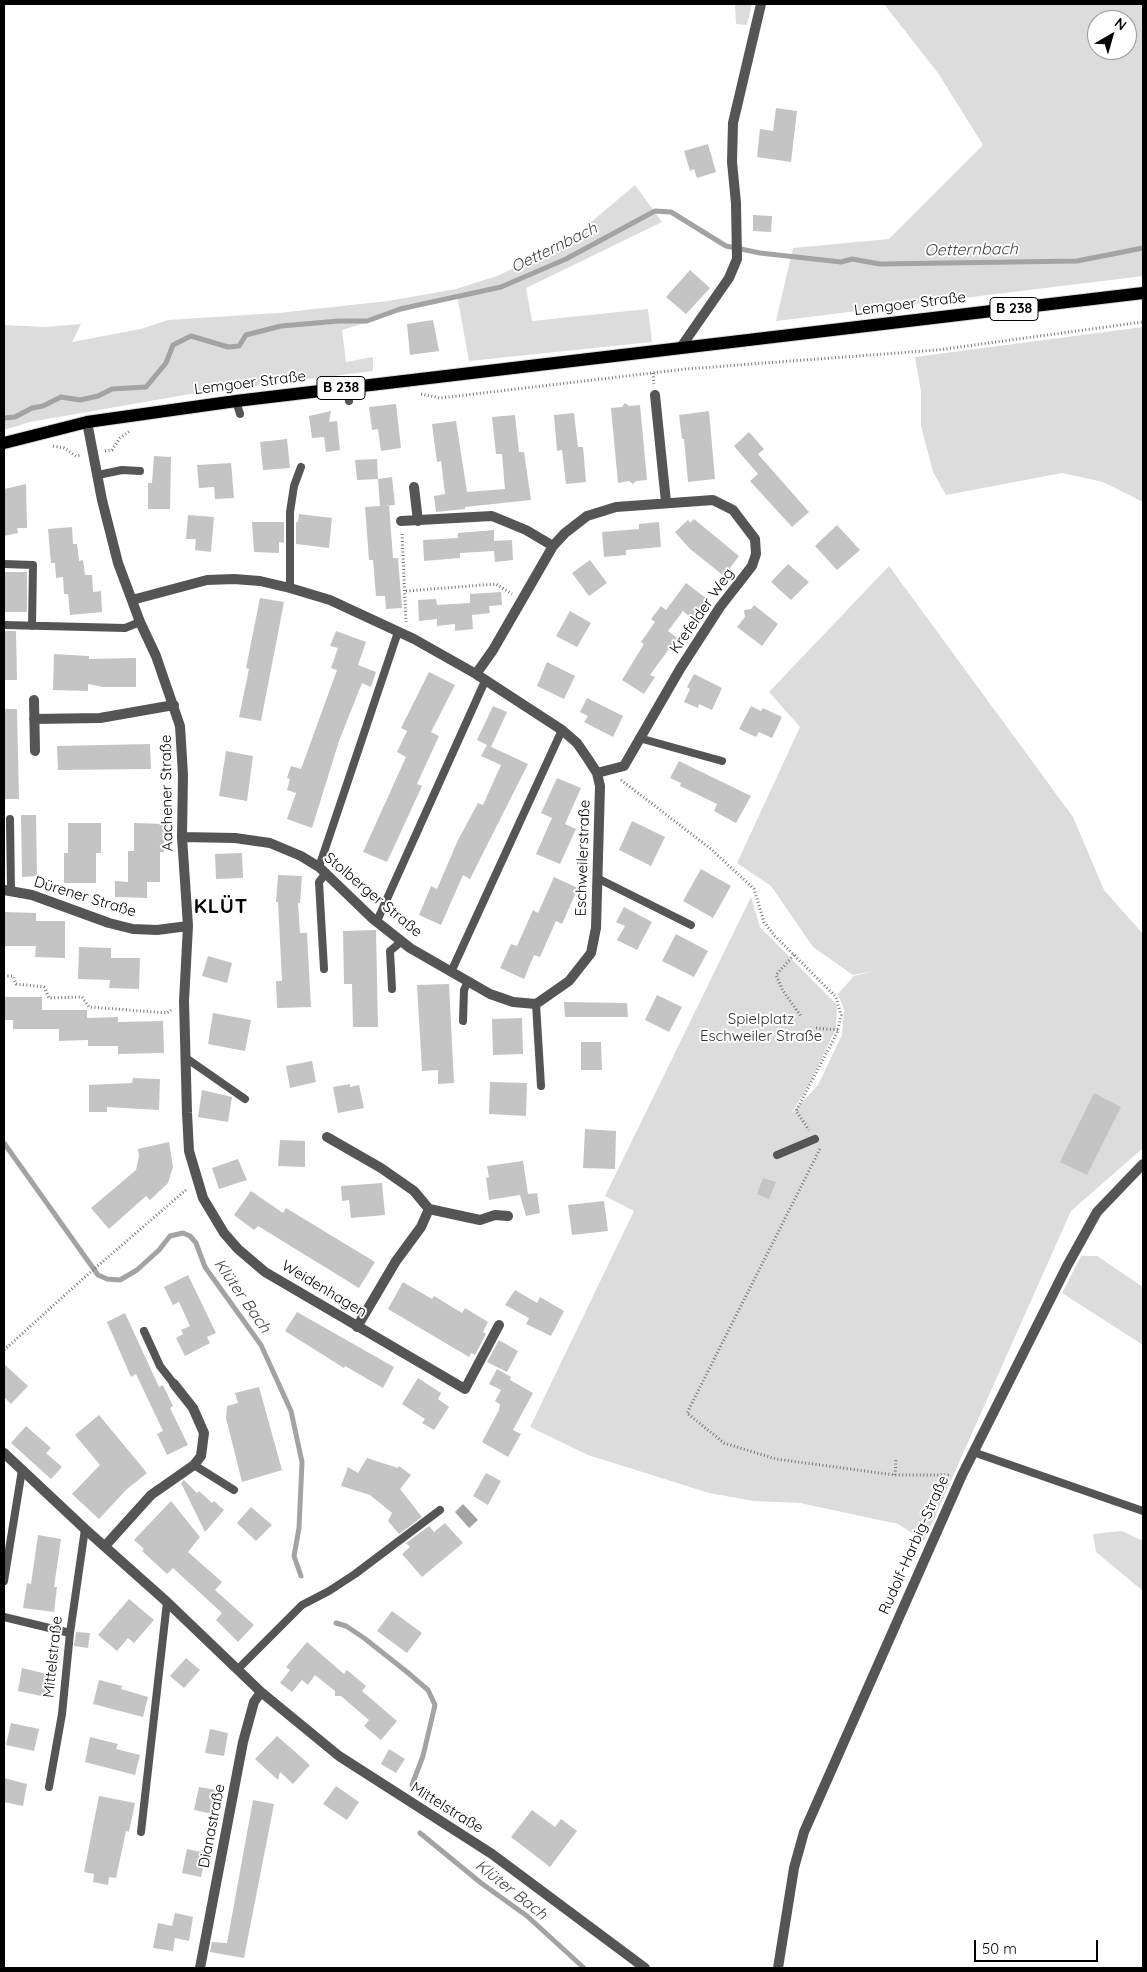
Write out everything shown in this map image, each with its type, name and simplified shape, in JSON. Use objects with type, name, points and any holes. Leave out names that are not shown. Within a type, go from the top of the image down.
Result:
[{"type":"main road","name":"Lemgoer Straße","points":[[4,443],[87,422],[236,401],[1143,293]]},
{"type":"street","points":[[681,347],[729,278],[736,259],[737,230],[732,162],[733,123],[761,4]]},
{"type":"street","points":[[655,395],[666,502]]},
{"type":"street","name":"Aachener Straße","points":[[87,422],[111,539],[140,622],[156,656],[180,726],[183,775],[182,837],[188,926],[184,1001],[187,1113]]},
{"type":"street","points":[[414,487],[418,521]]},
{"type":"street","name":"Krefelder Weg","points":[[476,674],[493,650],[553,546],[587,516],[616,507],[713,500],[733,510],[755,539],[756,554],[752,566],[720,607],[680,669],[624,766],[597,774]]},
{"type":"street","points":[[401,521],[492,516],[526,530],[553,546]]},
{"type":"street","name":"Eschweilerstraße","points":[[132,600],[206,580],[243,579],[290,588],[330,600],[398,632],[476,674],[562,730],[577,743],[597,774],[600,786],[596,928],[591,953],[577,972],[560,988],[536,1004]]},
{"type":"street","points":[[34,700],[35,751]]},
{"type":"street","points":[[34,719],[100,718],[174,706]]},
{"type":"street","name":"Stolberger Straße","points":[[182,837],[234,838],[270,843],[300,856],[322,870],[377,921],[402,941],[451,972],[498,996],[514,1002],[536,1004]]},
{"type":"street","name":"Dürener Straße","points":[[7,890],[32,895],[109,923],[133,929],[157,930],[188,926]]},
{"type":"street","name":"Weidenhagen","points":[[187,1113],[189,1151],[197,1180],[213,1216],[238,1249],[265,1272],[465,1389],[499,1325]]},
{"type":"street","points":[[328,1137],[381,1168],[414,1191],[429,1209],[480,1220],[494,1215],[508,1216]]},
{"type":"street","name":"Rudolf-Harbig-Straße","points":[[778,1968],[794,1868],[804,1832],[962,1475],[1067,1266],[1097,1212],[1143,1164]]},
{"type":"street","points":[[357,1327],[396,1261],[421,1228],[429,1209]]},
{"type":"street","points":[[105,1546],[151,1495],[194,1465],[204,1447],[204,1433],[193,1408],[174,1384]]},
{"type":"street","name":"Mittelstraße","points":[[4,1453],[167,1602],[261,1692],[339,1756],[492,1854],[645,1968]]},
{"type":"street","name":"Dianastraße","points":[[200,1968],[243,1742],[254,1702],[261,1692]]},
{"type":"lane","points":[[347,387],[349,401]]},
{"type":"lane","points":[[236,401],[240,414]]},
{"type":"lane","points":[[290,588],[290,512],[294,486],[301,467]]},
{"type":"lane","points":[[98,475],[122,470],[140,471]]},
{"type":"lane","points":[[4,564],[33,564],[32,626]]},
{"type":"lane","points":[[4,625],[125,628],[140,622]]},
{"type":"lane","points":[[324,969],[319,882],[398,632]]},
{"type":"lane","points":[[377,921],[485,680]]},
{"type":"lane","points":[[451,972],[562,730]]},
{"type":"lane","points":[[640,738],[722,761]]},
{"type":"lane","points":[[7,890],[10,819]]},
{"type":"lane","points":[[597,878],[692,925]]},
{"type":"lane","points":[[392,989],[390,951],[402,941]]},
{"type":"lane","points":[[463,1020],[464,990],[468,981]]},
{"type":"lane","points":[[536,1004],[541,1086]]},
{"type":"lane","points":[[186,1058],[246,1099]]},
{"type":"lane","points":[[776,1155],[815,1139]]},
{"type":"lane","points":[[144,1331],[160,1366],[174,1384]]},
{"type":"lane","points":[[973,1452],[1143,1511]]},
{"type":"lane","points":[[194,1465],[234,1490]]},
{"type":"lane","points":[[4,1581],[22,1470]]},
{"type":"lane","points":[[238,1669],[302,1604],[355,1574],[440,1510]]},
{"type":"lane","name":"Mittelstraße","points":[[49,1787],[62,1714],[70,1633],[85,1529]]},
{"type":"lane","points":[[140,1832],[167,1602]]},
{"type":"lane","points":[[4,1617],[70,1633]]},
{"type":"path","points":[[415,394],[440,398],[686,369],[937,350],[1143,322]]},
{"type":"path","points":[[51,446],[64,448],[76,456],[112,450],[120,438],[132,429]]},
{"type":"path","points":[[401,521],[406,606]]},
{"type":"path","points":[[406,591],[496,584],[522,600]]},
{"type":"path","points":[[597,774],[618,777],[711,848],[754,889],[764,922],[836,997],[841,1015],[838,1030],[796,1111],[815,1139]]},
{"type":"path","points":[[794,955],[776,975],[783,991],[801,1016]]},
{"type":"path","points":[[4,976],[14,976],[16,984],[44,987],[49,998],[82,997],[88,1007],[166,1014],[184,1001]]},
{"type":"path","points":[[816,1028],[838,1030]]},
{"type":"path","points":[[822,1146],[687,1413],[724,1443],[776,1459],[895,1475],[962,1475]]},
{"type":"path","points":[[4,1350],[98,1265],[197,1180]]},
{"type":"path","points":[[895,1475],[896,1460]]},
{"type":"green space","points":[[735,4],[752,4],[747,25],[736,24]]},
{"type":"green space","points":[[884,4],[1143,4],[1143,276],[776,321],[793,248],[889,239],[983,145],[938,73]]},
{"type":"green space","points":[[635,185],[662,222],[526,288],[532,321],[648,309],[652,342],[469,361],[457,295],[342,330],[346,362],[373,357],[373,371],[190,394],[30,422],[4,430],[4,325],[45,327],[81,324],[72,342],[141,329],[168,320],[278,313],[388,301],[456,289],[497,276],[564,245]]},
{"type":"green space","points":[[1143,327],[1143,502],[1103,482],[1062,473],[946,495],[933,472],[921,426],[921,392],[915,357]]},
{"type":"green space","name":"Spielplatz Eschweiler Straße","points":[[889,566],[1073,817],[1104,890],[1143,934],[1143,1148],[1071,1211],[924,1541],[898,1524],[800,1503],[753,1501],[709,1493],[588,1455],[530,1427],[634,1211],[605,1196],[751,897],[760,927],[837,1005],[836,1028],[810,1083],[791,1114],[818,1085],[842,1035],[844,1010],[838,994],[854,976],[874,971],[853,975],[813,947],[771,886],[737,863],[800,727],[769,692]]},
{"type":"green space","points":[[1081,1256],[1097,1256],[1143,1287],[1143,1345],[1062,1293]]},
{"type":"green space","points":[[1122,1531],[1143,1541],[1143,1591],[1096,1552],[1093,1534]]},
{"type":"shaded area","points":[[463,1504],[478,1520],[469,1528],[455,1512]]},
{"type":"building","points":[[776,108],[797,111],[791,162],[757,157],[760,129],[773,131]]},
{"type":"building","points":[[708,144],[716,172],[697,178],[694,169],[690,171],[684,151]]},
{"type":"building","points":[[753,215],[772,216],[771,232],[753,231]]},
{"type":"building","points":[[690,270],[710,288],[686,314],[666,297]]},
{"type":"building","points":[[433,320],[439,351],[410,355],[407,324]]},
{"type":"building","points":[[625,403],[629,406],[640,405],[647,480],[636,481],[633,484],[629,481],[618,483],[611,408],[622,407]]},
{"type":"building","points":[[396,404],[401,448],[381,451],[378,429],[372,430],[369,407]]},
{"type":"building","points":[[331,411],[329,422],[337,421],[340,450],[326,452],[324,437],[312,438],[309,416]]},
{"type":"building","points":[[709,411],[715,479],[688,482],[684,439],[682,439],[679,415]]},
{"type":"building","points":[[574,413],[578,447],[583,447],[586,482],[566,484],[562,450],[557,451],[554,415]]},
{"type":"building","points":[[515,415],[519,452],[524,452],[531,500],[436,512],[434,496],[445,494],[441,461],[437,462],[432,424],[456,421],[467,492],[505,489],[502,454],[496,454],[492,417]]},
{"type":"building","points":[[749,432],[764,449],[758,454],[809,512],[792,527],[750,481],[758,474],[734,446]]},
{"type":"building","points":[[287,439],[290,468],[263,470],[260,442]]},
{"type":"building","points":[[154,456],[171,457],[170,509],[148,509],[148,483],[152,483]]},
{"type":"building","points":[[377,459],[378,479],[357,480],[355,460]]},
{"type":"building","points":[[231,463],[234,498],[215,499],[214,487],[199,488],[197,465]]},
{"type":"building","points":[[392,477],[395,505],[389,505],[393,558],[398,558],[402,608],[386,609],[385,596],[376,596],[373,560],[369,560],[365,507],[380,506],[378,479]]},
{"type":"building","points":[[26,484],[27,528],[17,528],[18,533],[4,536],[4,489]]},
{"type":"building","points":[[299,514],[332,518],[329,548],[296,544],[296,522],[298,522]]},
{"type":"building","points":[[188,515],[214,517],[211,552],[195,550],[196,539],[186,539]]},
{"type":"building","points":[[694,519],[739,556],[724,576],[690,549],[675,532],[688,520],[690,523]]},
{"type":"building","points":[[252,522],[284,522],[284,543],[279,542],[279,553],[254,552]]},
{"type":"building","points":[[659,522],[661,547],[626,550],[626,555],[604,557],[602,532],[639,529],[639,524]]},
{"type":"building","points":[[837,525],[860,550],[837,570],[815,546]]},
{"type":"building","points":[[72,527],[73,544],[77,544],[79,561],[83,560],[85,575],[92,575],[93,592],[101,591],[102,612],[70,615],[68,594],[64,594],[63,577],[56,578],[55,563],[51,563],[48,529]]},
{"type":"building","points":[[494,530],[494,541],[512,540],[513,560],[495,562],[494,551],[460,553],[460,558],[424,561],[423,540],[458,538],[458,533]]},
{"type":"building","points":[[590,560],[607,583],[589,596],[572,573]]},
{"type":"building","points":[[788,564],[809,582],[791,600],[771,582]]},
{"type":"building","points":[[4,572],[27,572],[27,612],[4,612]]},
{"type":"building","points":[[686,583],[707,599],[692,619],[683,611],[668,631],[677,638],[650,675],[655,677],[644,694],[622,680],[644,644],[641,642],[655,622],[651,619],[661,606],[666,610]]},
{"type":"building","points":[[501,592],[502,605],[489,606],[490,613],[472,615],[473,629],[455,631],[455,624],[437,626],[437,619],[419,621],[418,600],[436,599],[437,605],[470,603],[470,594]]},
{"type":"building","points":[[260,598],[284,602],[261,721],[239,717],[249,669],[246,668]]},
{"type":"building","points":[[754,605],[778,624],[762,646],[737,627],[745,617],[744,610],[751,609]]},
{"type":"building","points":[[570,611],[591,623],[577,647],[556,636]]},
{"type":"building","points":[[4,631],[16,631],[17,680],[4,680]]},
{"type":"building","points":[[336,631],[366,642],[358,665],[376,672],[371,687],[362,683],[339,741],[312,828],[287,819],[296,793],[287,790],[290,779],[287,778],[291,766],[301,769],[337,670],[331,668],[338,648],[330,646]]},
{"type":"building","points":[[54,654],[89,656],[89,659],[136,658],[136,687],[103,687],[88,684],[88,691],[53,690]]},
{"type":"building","points":[[547,662],[575,676],[564,699],[537,686]]},
{"type":"building","points":[[429,672],[455,685],[431,732],[439,736],[417,784],[422,786],[387,862],[363,852],[406,757],[397,752],[407,731],[401,728]]},
{"type":"building","points":[[694,674],[722,688],[712,710],[699,704],[698,708],[684,702],[690,689],[687,687]]},
{"type":"building","points":[[587,698],[623,716],[613,737],[584,722],[588,716],[580,712]]},
{"type":"building","points":[[493,706],[507,712],[491,747],[477,740]]},
{"type":"building","points":[[751,706],[761,711],[763,708],[782,717],[772,738],[759,732],[756,737],[739,729]]},
{"type":"building","points":[[4,709],[17,709],[19,799],[4,799]]},
{"type":"building","points":[[150,744],[151,769],[58,770],[57,746]]},
{"type":"building","points":[[487,745],[528,764],[470,879],[463,875],[441,925],[419,915],[431,886],[437,889],[458,840],[478,803],[483,805],[501,765],[481,756]]},
{"type":"building","points":[[226,751],[253,756],[247,801],[219,796]]},
{"type":"building","points":[[679,761],[751,796],[736,823],[714,811],[717,804],[680,786],[681,783],[670,778]]},
{"type":"building","points":[[557,778],[581,788],[565,824],[576,829],[560,864],[536,854],[552,818],[541,813]]},
{"type":"building","points":[[21,815],[36,815],[37,876],[22,877]]},
{"type":"building","points":[[632,821],[665,837],[651,866],[619,850]]},
{"type":"building","points":[[68,823],[101,823],[101,853],[96,853],[96,883],[64,883],[64,853],[68,853]]},
{"type":"building","points":[[134,823],[164,824],[164,852],[160,852],[160,882],[147,882],[147,898],[115,897],[115,881],[128,882],[128,851],[134,851]]},
{"type":"building","points":[[242,853],[243,878],[216,879],[215,854]]},
{"type":"building","points":[[701,869],[731,886],[713,918],[683,901]]},
{"type":"building","points":[[278,875],[302,876],[300,903],[298,903],[300,933],[307,933],[311,1007],[277,1008],[276,981],[282,981],[278,902],[276,902]]},
{"type":"building","points":[[554,877],[578,888],[562,924],[556,921],[540,957],[534,955],[524,979],[500,968],[511,944],[517,946],[533,910],[538,913]]},
{"type":"building","points":[[624,907],[652,922],[637,950],[617,940],[625,926],[616,922]]},
{"type":"building","points":[[4,912],[36,913],[36,921],[65,921],[65,958],[35,957],[36,946],[5,946]]},
{"type":"building","points":[[376,930],[378,1027],[353,1027],[352,984],[344,984],[343,931]]},
{"type":"building","points":[[676,934],[708,951],[694,977],[662,961]]},
{"type":"building","points":[[79,947],[111,948],[111,958],[140,958],[139,989],[109,988],[110,980],[78,979]]},
{"type":"building","points":[[208,956],[232,963],[227,983],[202,976]]},
{"type":"building","points":[[449,984],[454,1083],[438,1084],[438,1070],[422,1071],[417,985]]},
{"type":"building","points":[[657,995],[682,1007],[669,1032],[645,1020]]},
{"type":"building","points":[[4,997],[42,997],[42,1010],[87,1010],[87,1018],[118,1017],[118,1022],[163,1021],[164,1053],[118,1054],[118,1046],[88,1046],[88,1040],[59,1041],[59,1029],[13,1029],[13,1020],[4,1020]]},
{"type":"building","points":[[564,1002],[627,1003],[628,1017],[565,1017]]},
{"type":"building","points":[[213,1013],[251,1020],[245,1051],[208,1044]]},
{"type":"building","points":[[522,1018],[523,1054],[493,1055],[492,1019]]},
{"type":"building","points":[[581,1042],[601,1042],[602,1070],[581,1070]]},
{"type":"building","points":[[312,1061],[316,1082],[290,1088],[286,1066]]},
{"type":"building","points":[[133,1078],[160,1079],[159,1110],[107,1107],[107,1112],[89,1112],[89,1085],[132,1083]]},
{"type":"building","points":[[490,1082],[527,1083],[526,1116],[489,1114]]},
{"type":"building","points":[[350,1084],[350,1087],[359,1085],[364,1108],[338,1113],[333,1087]]},
{"type":"building","points":[[202,1090],[232,1097],[228,1122],[198,1117]]},
{"type":"building","points":[[1094,1093],[1121,1107],[1087,1175],[1060,1162]]},
{"type":"building","points":[[585,1129],[616,1131],[615,1169],[583,1168]]},
{"type":"building","points":[[280,1140],[305,1141],[305,1167],[278,1166]]},
{"type":"building","points":[[169,1142],[173,1167],[168,1183],[150,1200],[146,1196],[109,1229],[91,1208],[136,1170],[139,1156],[138,1149]]},
{"type":"building","points":[[238,1159],[247,1180],[219,1189],[212,1168]]},
{"type":"building","points":[[523,1161],[528,1194],[537,1193],[540,1213],[526,1216],[520,1195],[489,1200],[486,1178],[489,1177],[487,1166]]},
{"type":"building","points":[[763,1178],[776,1182],[769,1199],[757,1194]]},
{"type":"building","points":[[382,1183],[385,1215],[351,1218],[349,1200],[342,1201],[341,1186]]},
{"type":"building","points":[[251,1191],[283,1213],[286,1208],[375,1262],[359,1288],[258,1226],[254,1230],[234,1215]]},
{"type":"building","points":[[604,1201],[608,1231],[572,1235],[568,1205]]},
{"type":"building","points":[[188,1275],[216,1333],[207,1337],[210,1343],[185,1356],[176,1338],[183,1334],[181,1330],[190,1326],[179,1302],[173,1305],[164,1287]]},
{"type":"building","points":[[403,1282],[432,1299],[434,1296],[462,1313],[465,1308],[488,1322],[483,1332],[486,1334],[475,1355],[471,1353],[469,1357],[388,1309]]},
{"type":"building","points":[[515,1290],[537,1303],[540,1297],[564,1311],[551,1336],[526,1324],[529,1318],[505,1305]]},
{"type":"building","points":[[297,1312],[394,1367],[383,1388],[345,1366],[344,1368],[285,1331]]},
{"type":"building","points":[[125,1313],[159,1387],[163,1385],[173,1406],[170,1408],[188,1445],[167,1455],[157,1434],[163,1431],[136,1374],[131,1377],[107,1322]]},
{"type":"building","points":[[499,1340],[518,1351],[507,1372],[487,1362]]},
{"type":"building","points":[[4,1364],[28,1386],[11,1404],[4,1397]]},
{"type":"building","points":[[497,1369],[511,1377],[510,1380],[533,1393],[513,1430],[521,1434],[508,1457],[482,1442],[499,1410],[500,1404],[495,1401],[501,1390],[489,1384]]},
{"type":"building","points":[[418,1378],[441,1393],[438,1399],[449,1407],[434,1430],[422,1423],[425,1419],[402,1404]]},
{"type":"building","points":[[259,1387],[282,1470],[242,1482],[226,1418],[227,1406],[238,1403],[235,1393]]},
{"type":"building","points":[[99,1415],[147,1473],[126,1490],[99,1519],[72,1494],[100,1465],[75,1435]]},
{"type":"building","points":[[26,1426],[51,1448],[46,1453],[62,1467],[51,1479],[11,1443]]},
{"type":"building","points":[[367,1458],[398,1468],[399,1466],[411,1475],[400,1489],[422,1517],[399,1534],[388,1521],[392,1513],[370,1495],[341,1486],[348,1467],[358,1473]]},
{"type":"building","points":[[486,1473],[501,1481],[488,1505],[473,1496]]},
{"type":"building","points":[[184,1480],[197,1493],[199,1491],[212,1503],[214,1501],[224,1510],[205,1532],[181,1483]]},
{"type":"building","points":[[171,1501],[200,1537],[188,1552],[222,1582],[215,1590],[254,1625],[238,1642],[216,1620],[222,1613],[173,1568],[167,1574],[142,1551],[144,1549],[134,1540]]},
{"type":"building","points":[[251,1507],[272,1525],[256,1541],[237,1523]]},
{"type":"building","points":[[445,1523],[463,1543],[422,1577],[402,1554],[410,1547],[406,1543],[429,1526],[434,1532]]},
{"type":"building","points":[[38,1535],[61,1539],[54,1587],[57,1587],[54,1612],[23,1608],[27,1583],[31,1584]]},
{"type":"building","points":[[129,1599],[154,1620],[134,1643],[128,1638],[117,1651],[98,1635]]},
{"type":"building","points":[[392,1611],[422,1633],[407,1653],[377,1631]]},
{"type":"building","points":[[76,1632],[90,1633],[88,1648],[74,1646]]},
{"type":"building","points":[[307,1642],[344,1674],[347,1670],[366,1686],[362,1691],[397,1721],[381,1740],[364,1726],[369,1720],[341,1696],[335,1696],[335,1691],[315,1675],[308,1685],[302,1680],[292,1692],[280,1683],[290,1670],[286,1667]]},
{"type":"building","points":[[186,1658],[200,1670],[184,1688],[170,1676]]},
{"type":"building","points":[[22,1668],[51,1675],[46,1697],[18,1691]]},
{"type":"building","points":[[99,1680],[122,1686],[121,1689],[148,1697],[143,1717],[93,1704]]},
{"type":"building","points":[[11,1723],[39,1729],[34,1751],[6,1745]]},
{"type":"building","points":[[210,1729],[228,1733],[224,1756],[205,1753]]},
{"type":"building","points":[[277,1736],[310,1765],[293,1784],[280,1772],[278,1780],[255,1759]]},
{"type":"building","points":[[90,1737],[118,1744],[116,1749],[140,1755],[135,1775],[85,1762]]},
{"type":"building","points":[[389,1749],[405,1759],[396,1773],[381,1764]]},
{"type":"building","points":[[4,1778],[27,1784],[23,1806],[4,1802]]},
{"type":"building","points":[[336,1786],[359,1802],[347,1820],[323,1804]]},
{"type":"building","points":[[199,1787],[217,1790],[213,1814],[194,1810]]},
{"type":"building","points":[[99,1796],[135,1803],[129,1832],[126,1831],[116,1878],[109,1877],[108,1885],[93,1882],[94,1874],[84,1872]]},
{"type":"building","points":[[253,1800],[274,1804],[244,1958],[210,1952],[212,1942],[227,1943]]},
{"type":"building","points":[[532,1810],[555,1827],[561,1819],[577,1831],[550,1867],[511,1837]]},
{"type":"building","points":[[187,1849],[206,1853],[201,1877],[182,1873]]},
{"type":"building","points":[[175,1913],[193,1917],[189,1941],[175,1938],[173,1951],[153,1948],[158,1923],[172,1926]]},
{"type":"waterway","name":"Oetternbach","points":[[4,418],[15,417],[61,397],[80,400],[98,396],[112,389],[146,387],[166,363],[173,345],[191,336],[228,347],[239,346],[246,335],[281,326],[339,321],[367,321],[400,309],[501,287],[566,259],[655,211],[671,212],[726,246],[760,253],[841,262],[852,259],[880,264],[1077,261],[1143,248]]},
{"type":"waterway","name":"Klüter Bach","points":[[4,1143],[98,1275],[107,1279],[120,1280],[137,1270],[159,1250],[170,1236],[183,1233],[190,1236],[196,1243],[205,1267],[261,1345],[291,1411],[302,1462],[299,1528],[294,1556],[301,1576]]},
{"type":"waterway","name":"Klüter Bach","points":[[336,1623],[346,1626],[364,1638],[428,1690],[435,1705],[423,1756],[412,1785]]},
{"type":"waterway","name":"Klüter Bach","points":[[420,1833],[481,1883],[527,1916],[584,1968]]},
{"type":"district","name":"KLÜT","points":[[221,907]]}]
